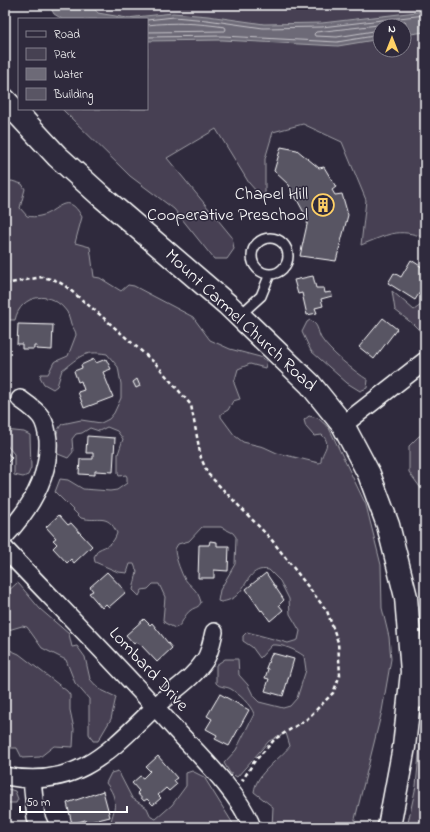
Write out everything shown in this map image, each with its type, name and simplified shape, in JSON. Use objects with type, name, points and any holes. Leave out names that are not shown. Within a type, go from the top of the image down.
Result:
[{"type":"main road","name":"Mount Carmel Church Road","points":[[5,100],[58,156],[101,196],[239,316],[310,384],[343,425],[369,474],[388,525],[406,597],[412,672],[418,699],[404,747],[389,827]]},
{"type":"street","points":[[343,425],[425,360]]},
{"type":"street","points":[[5,536],[20,520],[38,490],[45,471],[48,448],[47,429],[41,417],[20,399]]},
{"type":"street","name":"Lombard Drive","points":[[5,549],[155,707],[233,795],[247,815],[252,827]]},
{"type":"street","points":[[5,776],[32,780],[61,776],[91,764],[122,741],[155,707],[176,690],[205,660],[214,632]]},
{"type":"street","points":[[32,780],[36,818],[40,827]]},
{"type":"lane","points":[[239,316],[261,296],[270,274],[281,270],[288,261],[287,250],[280,240],[269,237],[258,242],[254,247],[252,259],[258,269],[270,274]]},
{"type":"path","points":[[5,284],[42,278],[55,280],[64,285],[98,313],[156,364],[191,405],[201,458],[208,474],[271,539],[327,611],[338,642],[340,668],[340,675],[333,693],[307,719],[275,739],[254,762],[233,795]]},
{"type":"green space","points":[[51,5],[425,5],[425,238],[407,233],[400,233],[386,235],[361,245],[366,200],[342,142],[303,124],[273,132],[265,159],[265,201],[249,183],[216,129],[167,158],[232,237],[234,249],[227,259],[214,259],[174,209],[130,176],[63,110],[148,110],[148,18],[62,18],[64,14]]},
{"type":"green space","points":[[12,181],[22,184],[25,189],[20,208],[27,216],[40,216],[67,204],[72,205],[77,209],[82,217],[75,243],[90,247],[94,277],[100,278],[121,291],[128,285],[134,286],[193,317],[210,340],[230,349],[260,357],[267,361],[265,368],[250,364],[238,369],[234,383],[240,399],[233,401],[228,410],[221,414],[221,417],[235,436],[243,442],[264,447],[277,453],[319,463],[321,462],[321,458],[327,445],[325,439],[322,435],[314,436],[306,427],[304,420],[309,416],[318,418],[329,428],[366,505],[381,565],[382,608],[389,637],[391,659],[382,711],[353,827],[272,827],[273,807],[254,792],[263,773],[290,746],[286,733],[269,741],[237,777],[230,773],[224,763],[236,750],[254,714],[248,703],[238,694],[231,689],[219,686],[216,683],[216,665],[225,659],[238,659],[239,675],[248,685],[254,697],[259,702],[283,708],[290,706],[297,698],[306,670],[304,656],[293,650],[280,645],[272,645],[260,658],[252,647],[243,641],[243,636],[247,632],[288,643],[298,640],[300,631],[290,614],[289,599],[280,581],[269,570],[263,569],[253,573],[236,596],[223,602],[218,601],[220,590],[235,564],[236,537],[233,533],[221,527],[202,527],[189,541],[178,544],[175,549],[183,576],[195,590],[201,602],[198,606],[188,612],[180,625],[175,628],[165,623],[163,620],[165,597],[159,584],[153,584],[148,589],[142,590],[139,596],[133,590],[137,572],[134,564],[130,564],[127,573],[118,572],[95,562],[94,557],[98,550],[110,544],[114,540],[117,533],[110,522],[106,520],[81,518],[55,492],[60,479],[68,480],[83,489],[110,491],[117,490],[127,483],[126,475],[119,476],[118,473],[118,454],[123,439],[117,431],[107,427],[99,431],[90,428],[82,433],[76,434],[72,439],[73,452],[68,458],[58,454],[56,443],[57,434],[62,424],[81,420],[101,423],[109,419],[114,413],[121,398],[121,384],[118,367],[107,354],[92,353],[78,358],[62,370],[57,386],[53,389],[44,384],[40,377],[41,374],[48,374],[54,362],[68,356],[76,335],[67,312],[61,305],[53,300],[38,298],[30,300],[18,311],[15,320],[5,320],[5,182]]},
{"type":"green space","points":[[392,291],[414,310],[425,302],[425,327],[420,331],[395,310]]},
{"type":"green space","points":[[310,320],[316,326],[321,338],[330,349],[350,367],[368,380],[367,388],[360,391],[347,383],[311,351],[302,332],[307,322]]},
{"type":"green space","points":[[5,430],[24,432],[30,435],[31,468],[28,475],[23,477],[14,475],[14,454],[5,443]]},
{"type":"green space","points":[[425,435],[425,494],[409,472],[409,446],[419,436]]},
{"type":"green space","points":[[17,583],[40,609],[69,634],[72,647],[77,646],[85,657],[90,679],[99,689],[116,697],[111,719],[98,741],[93,741],[89,734],[89,699],[75,683],[66,660],[42,648],[27,627],[22,626],[5,631],[5,594]]},
{"type":"green space","points":[[425,585],[425,640],[422,593]]},
{"type":"green space","points":[[5,648],[19,654],[67,691],[70,695],[70,710],[74,729],[73,747],[54,746],[40,757],[22,758],[17,748],[5,748]]},
{"type":"green space","points":[[425,727],[425,827],[407,827],[416,786],[421,734]]},
{"type":"green space","points":[[118,771],[132,798],[147,808],[151,817],[156,819],[172,805],[186,786],[186,773],[192,771],[204,777],[235,827],[109,827],[115,804],[113,794],[106,783],[111,773]]},
{"type":"green space","points":[[5,788],[15,791],[18,799],[16,803],[5,803]]},
{"type":"water","points":[[49,5],[91,5],[98,13],[127,18],[60,18],[54,14]]},
{"type":"water","points":[[425,11],[425,32],[412,34],[412,18],[372,18],[372,40],[338,46],[222,40],[148,41],[148,18],[127,18],[173,13],[208,16],[264,24],[322,23]]},
{"type":"building","name":"Chapel Hill Cooperative Preschool","points":[[281,147],[297,150],[319,168],[324,167],[336,187],[332,190],[335,195],[342,194],[348,215],[336,261],[300,256],[308,220],[289,185],[274,171]]},
{"type":"building","points":[[411,260],[425,269],[425,284],[415,300],[388,283],[394,273],[401,277]]},
{"type":"building","points":[[313,276],[316,288],[324,288],[325,293],[331,292],[332,296],[321,299],[323,306],[315,308],[317,313],[307,315],[302,293],[298,294],[294,280]]},
{"type":"building","points":[[383,318],[397,329],[374,359],[359,347]]},
{"type":"building","points":[[18,324],[53,325],[52,350],[36,349],[37,346],[34,346],[34,349],[22,349],[22,344],[17,344]]},
{"type":"building","points":[[94,359],[96,363],[106,359],[111,369],[103,372],[113,397],[84,408],[78,392],[84,390],[81,381],[78,382],[74,371],[82,368],[81,365]]},
{"type":"building","points":[[137,379],[140,386],[136,388],[133,382]]},
{"type":"building","points":[[87,436],[115,438],[113,472],[95,471],[95,475],[79,474],[80,459],[93,459],[93,453],[86,453]]},
{"type":"building","points":[[5,450],[12,458],[5,465]]},
{"type":"building","points":[[59,515],[68,525],[71,523],[92,546],[74,563],[71,559],[67,563],[53,548],[57,544],[53,540],[56,538],[46,527]]},
{"type":"building","points":[[210,541],[217,542],[217,546],[229,546],[228,571],[214,570],[214,578],[198,578],[199,545],[209,545]]},
{"type":"building","points":[[107,572],[126,592],[109,607],[106,604],[102,608],[89,593],[93,591],[90,587]]},
{"type":"building","points":[[266,573],[284,600],[279,605],[283,610],[270,621],[246,589]]},
{"type":"building","points":[[144,619],[150,625],[152,623],[172,648],[157,662],[140,644],[136,642],[134,644],[126,635]]},
{"type":"building","points":[[272,653],[294,659],[283,696],[265,691],[269,679],[265,678],[268,669],[266,668]]},
{"type":"building","points":[[220,694],[249,710],[229,746],[215,739],[217,735],[206,729],[212,719],[207,716]]},
{"type":"building","points":[[158,756],[177,778],[174,780],[177,784],[169,791],[166,788],[158,795],[161,798],[153,805],[147,799],[144,801],[137,793],[139,791],[132,783],[140,776],[143,778],[150,771],[146,767]]},
{"type":"building","points":[[103,791],[110,817],[86,823],[85,820],[72,824],[67,803]]},
{"type":"place","name":"Chapel Hill Cooperative Preschool","points":[[323,205]]}]
